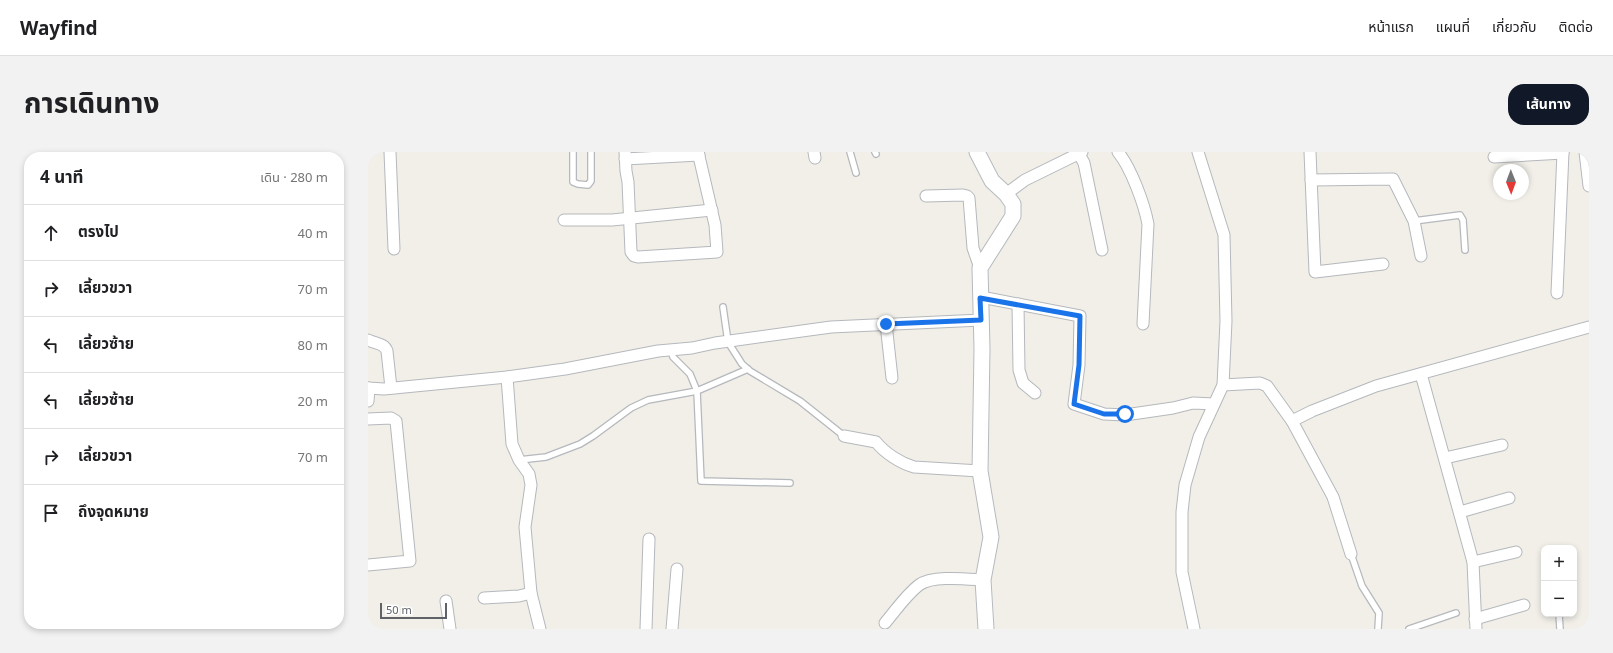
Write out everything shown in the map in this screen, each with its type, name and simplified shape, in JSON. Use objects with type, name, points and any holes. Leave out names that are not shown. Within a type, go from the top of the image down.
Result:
[{"type":"street","points":[[390,152],[394,249]]},
{"type":"street","points":[[977,152],[992,181],[1006,194],[1013,204],[1013,216],[980,268]]},
{"type":"street","points":[[1118,152],[1124,159],[1145,209],[1148,224],[1143,324]]},
{"type":"street","points":[[1194,629],[1182,572],[1182,512],[1185,485],[1199,437],[1223,385],[1226,320],[1224,235],[1198,152]]},
{"type":"street","points":[[1310,152],[1315,272],[1382,264]]},
{"type":"street","points":[[1585,152],[1589,186]]},
{"type":"street","points":[[698,153],[715,224],[717,252],[642,257],[634,256],[631,252],[628,182],[625,155],[698,153]]},
{"type":"street","points":[[1006,194],[1025,180],[1080,153],[1084,163],[1102,250]]},
{"type":"street","points":[[1494,157],[1563,153],[1557,293]]},
{"type":"street","points":[[1311,180],[1393,179],[1414,220],[1421,256]]},
{"type":"street","points":[[926,196],[963,195],[969,198],[973,248],[980,268],[980,471],[991,538],[983,580],[986,629]]},
{"type":"street","points":[[564,220],[612,220],[629,217],[712,210]]},
{"type":"street","points":[[980,298],[1080,316],[1079,365],[1074,404],[1104,414],[1125,414],[1174,408],[1193,403],[1214,404]]},
{"type":"street","points":[[1018,304],[1019,370],[1023,383],[1035,393]]},
{"type":"street","points":[[368,401],[368,388],[391,388],[507,377],[565,369],[658,351],[692,348],[831,327],[981,320]]},
{"type":"street","points":[[886,324],[892,378]]},
{"type":"street","points":[[1292,421],[1312,411],[1376,386],[1589,327]]},
{"type":"street","points":[[368,340],[383,344],[386,347],[391,388]]},
{"type":"street","points":[[1421,374],[1473,562],[1475,624],[1524,606]]},
{"type":"street","points":[[507,377],[512,444],[519,460],[529,474],[530,485],[525,527],[531,593],[540,629]]},
{"type":"street","points":[[1223,385],[1260,383],[1267,386],[1292,421],[1333,497],[1352,554]]},
{"type":"street","points":[[368,419],[391,418],[396,421],[410,561],[368,565]]},
{"type":"street","points":[[844,436],[876,442],[882,449],[914,467],[980,471]]},
{"type":"street","points":[[1444,458],[1502,445]]},
{"type":"street","points":[[1460,512],[1509,498]]},
{"type":"street","points":[[646,629],[649,539]]},
{"type":"street","points":[[1473,562],[1516,552]]},
{"type":"street","points":[[672,629],[677,569]]},
{"type":"street","points":[[885,622],[913,591],[924,582],[956,579],[983,580]]},
{"type":"street","points":[[484,598],[519,596],[531,593]]},
{"type":"street","points":[[446,601],[450,629]]},
{"type":"lane","points":[[573,152],[573,182],[583,185],[588,185],[591,181],[591,152]]},
{"type":"lane","points":[[850,152],[856,173]]},
{"type":"lane","points":[[1414,220],[1460,215],[1464,220],[1466,250]]},
{"type":"lane","points":[[723,307],[728,342],[742,364],[800,401],[844,436]]},
{"type":"lane","points":[[671,350],[673,357],[690,374],[697,391],[701,481],[790,483]]},
{"type":"lane","points":[[519,460],[546,457],[580,444],[594,436],[631,408],[648,400],[697,391],[748,369]]},
{"type":"lane","points":[[1352,554],[1362,586],[1379,614],[1378,629]]},
{"type":"lane","points":[[1409,629],[1456,613]]},
{"type":"lane","points":[[1558,617],[1560,629]]},
{"type":"route","points":[[886,324],[972,322],[981,320],[980,298],[1027,305],[1080,316],[1079,365],[1074,404],[1104,414],[1125,414]]}]
